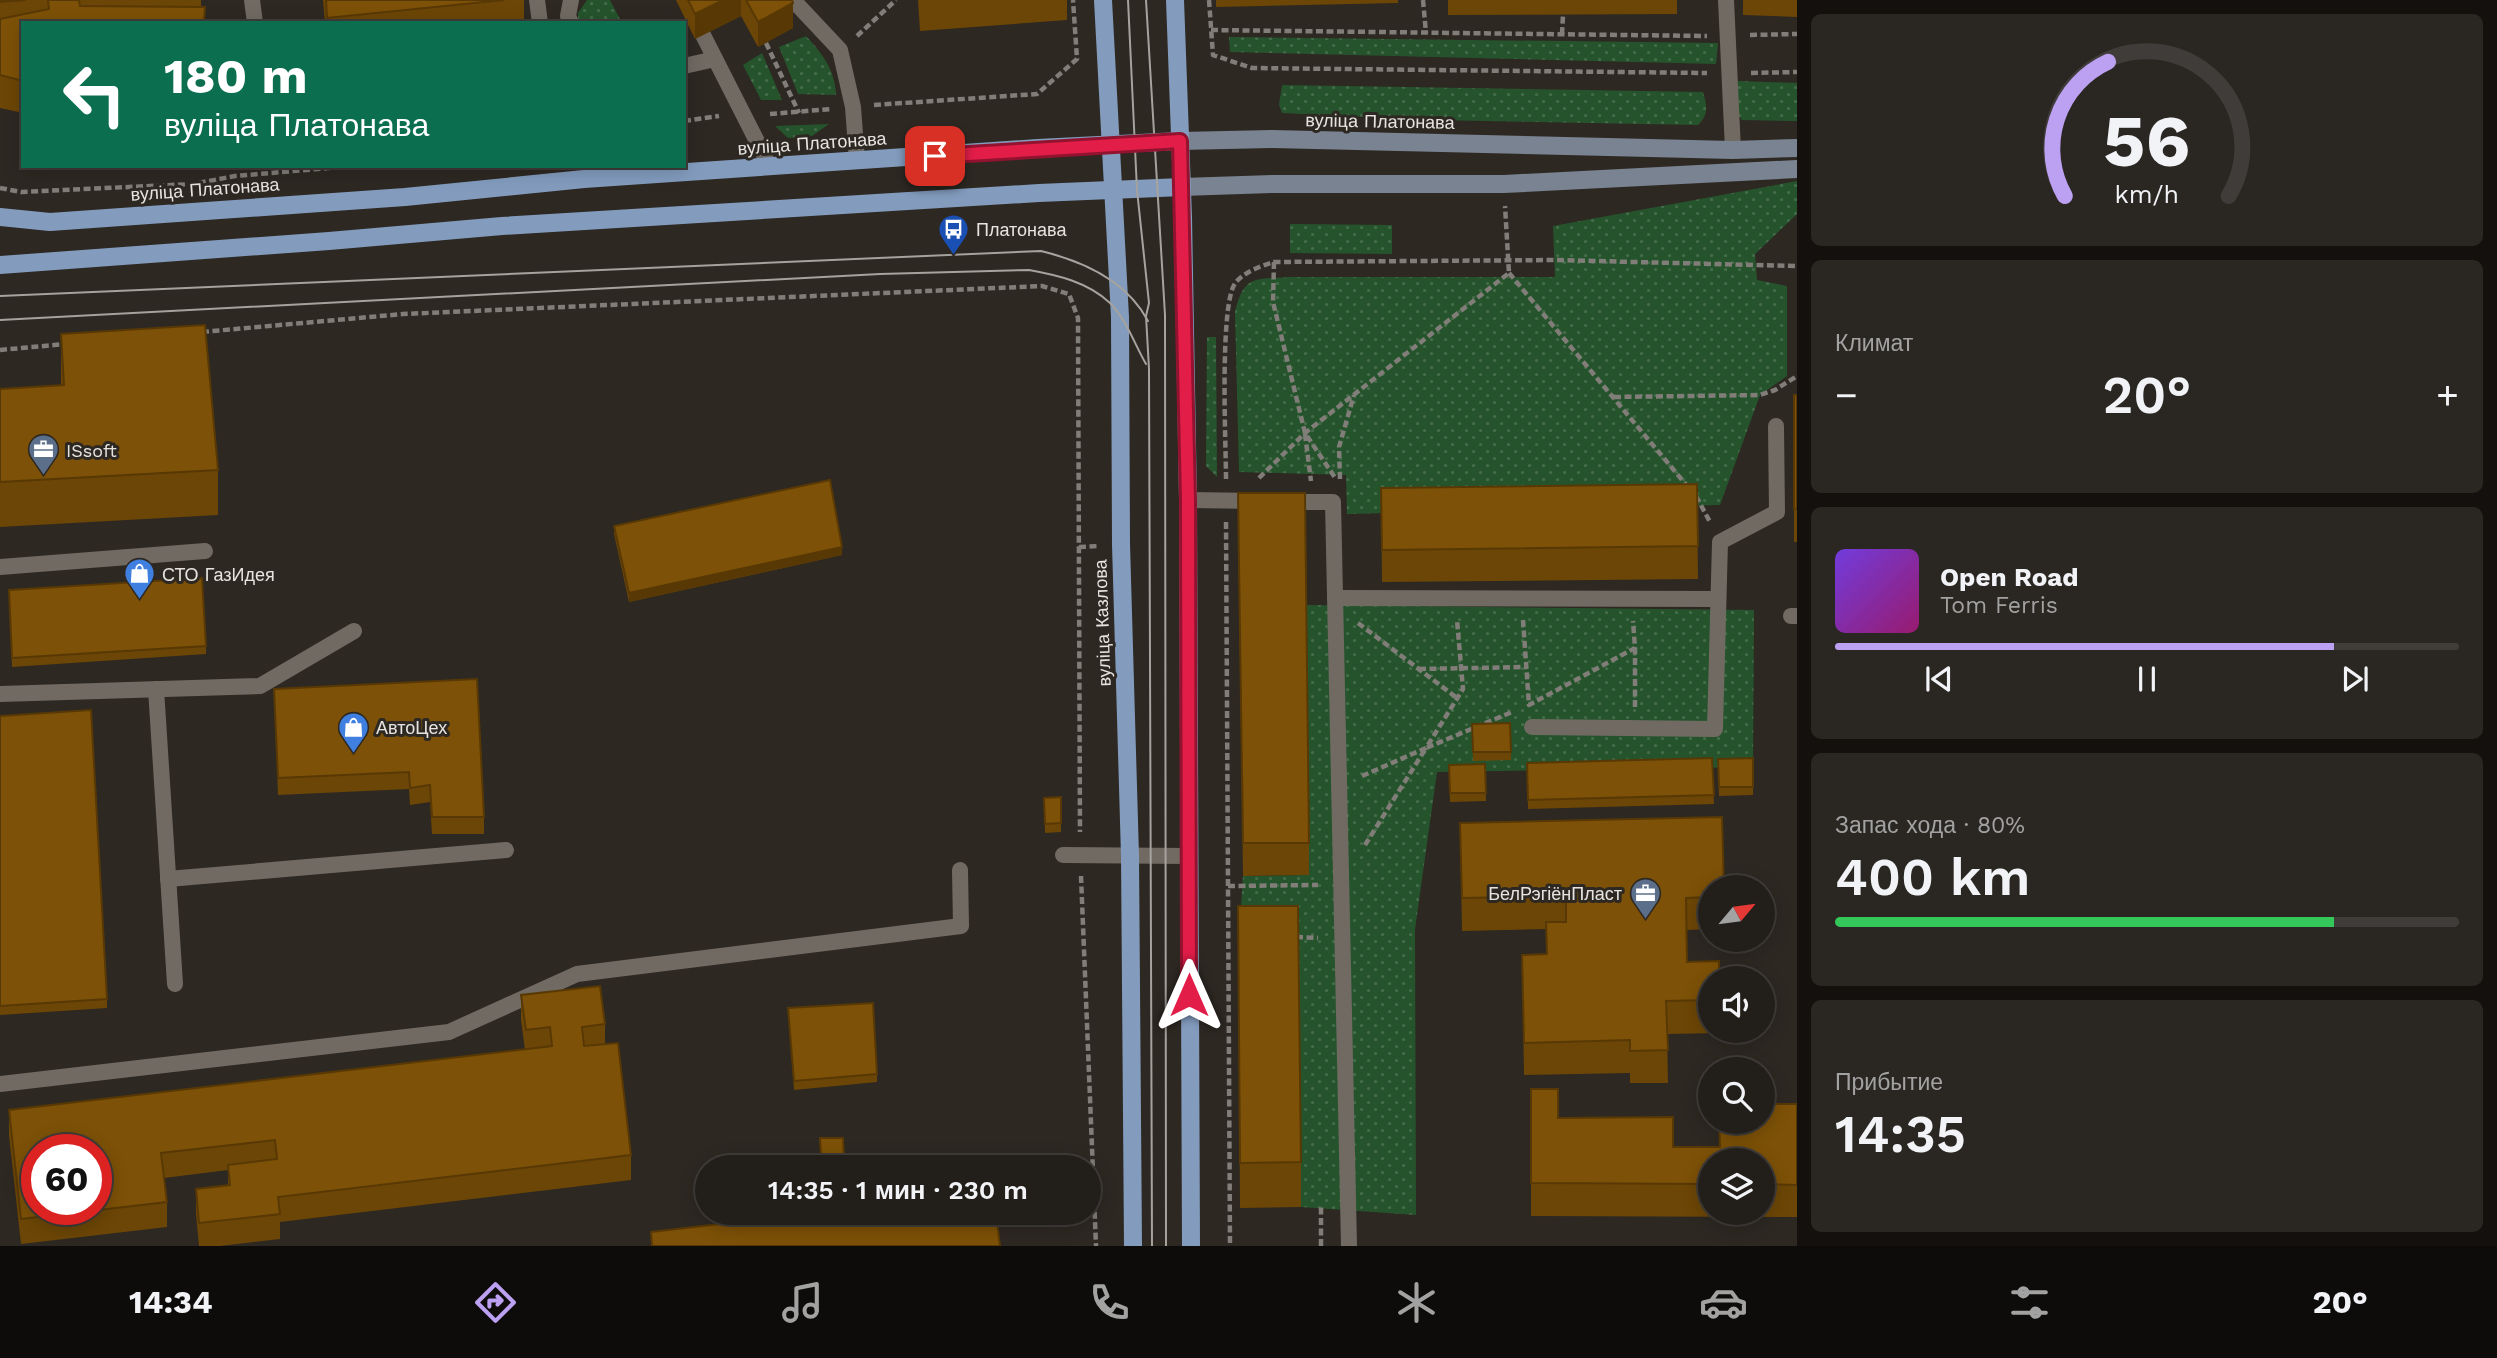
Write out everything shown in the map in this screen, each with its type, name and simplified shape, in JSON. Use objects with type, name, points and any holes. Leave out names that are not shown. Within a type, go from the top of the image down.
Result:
[{"type":"main road","name":"вуліца Казлова","points":[[1103,0],[1121,317],[1121,544],[1130,856],[1133,1246]]},
{"type":"main road","points":[[1175,0],[1182,187],[1188,500],[1191,1246]]},
{"type":"main road","name":"вуліца Платонава","points":[[0,217],[50,222],[405,197],[583,178],[1180,141],[1283,140],[1733,150],[1797,148]]},
{"type":"main road","points":[[0,264],[502,226],[1015,194],[1273,184],[1504,184],[1797,169]]},
{"type":"lane","points":[[252,0],[255,21]]},
{"type":"lane","points":[[537,0],[540,21]]},
{"type":"lane","points":[[570,21],[568,16],[571,0]]},
{"type":"lane","points":[[793,0],[840,50],[853,107],[857,161]]},
{"type":"lane","points":[[1726,0],[1733,150]]},
{"type":"lane","points":[[703,35],[770,167]]},
{"type":"lane","points":[[686,66],[715,59]]},
{"type":"lane","points":[[1532,727],[1715,729],[1720,542],[1777,512],[1776,426]]},
{"type":"lane","points":[[1188,500],[1333,502],[1349,1246]]},
{"type":"lane","points":[[0,566],[205,551]]},
{"type":"lane","points":[[1335,602],[1522,598],[1718,599]]},
{"type":"lane","points":[[0,694],[260,686],[354,631]]},
{"type":"lane","points":[[156,689],[175,984]]},
{"type":"lane","points":[[168,879],[506,850]]},
{"type":"lane","points":[[1063,855],[1188,856]]},
{"type":"lane","points":[[0,1084],[449,1032],[577,975],[961,926],[960,870]]},
{"type":"path","points":[[840,50],[896,0]]},
{"type":"path","points":[[1037,94],[1077,59],[1073,0]]},
{"type":"path","points":[[1209,0],[1213,55],[1252,68],[1797,72]]},
{"type":"path","points":[[1423,0],[1426,33]]},
{"type":"path","points":[[1562,34],[1563,15]]},
{"type":"path","points":[[1211,30],[1729,36],[1797,34]]},
{"type":"path","points":[[766,43],[799,113]]},
{"type":"path","points":[[0,188],[21,192],[193,184],[235,176],[329,168]]},
{"type":"path","points":[[1504,184],[1509,273],[1700,501],[1720,542]]},
{"type":"path","points":[[1236,481],[1226,481],[1226,314],[1235,283],[1253,269],[1274,262],[1508,260],[1797,266]]},
{"type":"path","points":[[1274,262],[1273,302],[1305,433],[1311,483]]},
{"type":"path","points":[[1269,482],[1255,482],[1305,433],[1509,273]]},
{"type":"path","points":[[194,333],[402,314],[1042,286],[1069,294],[1078,318],[1081,855],[1096,1246]]},
{"type":"path","points":[[0,350],[69,344]]},
{"type":"path","points":[[1613,397],[1760,395],[1775,390],[1797,376]]},
{"type":"path","points":[[1340,483],[1339,447],[1354,394]]},
{"type":"path","points":[[1305,433],[1340,483]]},
{"type":"path","points":[[1297,482],[1321,483]]},
{"type":"path","points":[[1330,483],[1340,483]]},
{"type":"path","points":[[1226,500],[1230,1246]]},
{"type":"path","points":[[1079,547],[1094,547]]},
{"type":"path","points":[[1522,598],[1532,727]]},
{"type":"path","points":[[1228,886],[1340,885],[1463,689],[1456,599]]},
{"type":"path","points":[[1630,599],[1635,648],[1635,728]]},
{"type":"path","points":[[1335,602],[1457,698]]},
{"type":"path","points":[[1529,705],[1635,648]]},
{"type":"path","points":[[1419,669],[1527,667]]},
{"type":"path","points":[[1339,786],[1516,710]]},
{"type":"path","points":[[1228,936],[1242,937]]},
{"type":"path","points":[[1296,937],[1323,938]]},
{"type":"path","points":[[1321,1192],[1321,1246]]},
{"type":"green space","points":[[587,0],[610,0],[621,21],[578,21],[578,13]]},
{"type":"green space","points":[[806,36],[827,62],[836,95],[798,94],[779,47]]},
{"type":"green space","points":[[1229,37],[1718,43],[1716,64],[1230,52]]},
{"type":"green space","points":[[762,53],[782,100],[761,100],[743,65]]},
{"type":"green space","points":[[1738,81],[1797,83],[1797,121],[1742,120],[1734,109]]},
{"type":"green space","points":[[1282,85],[1703,92],[1706,110],[1698,125],[1433,120],[1282,113],[1279,105]]},
{"type":"green space","points":[[829,124],[812,136],[788,138],[775,126]]},
{"type":"green space","points":[[1797,181],[1797,214],[1755,254],[1757,280],[1787,286],[1787,376],[1760,395],[1720,505],[1347,514],[1346,475],[1239,472],[1235,312],[1242,291],[1252,282],[1288,277],[1555,277],[1553,226]]},
{"type":"green space","points":[[1290,224],[1392,225],[1392,254],[1290,253]]},
{"type":"green space","points":[[1207,337],[1216,337],[1217,477],[1206,466]]},
{"type":"green space","points":[[1305,605],[1754,610],[1753,767],[1437,772],[1415,929],[1416,1215],[1301,1207],[1298,951],[1238,951],[1243,876],[1309,875]]},
{"type":"building","points":[[48,0],[79,0],[80,6],[205,7],[204,21],[21,21],[21,80],[0,75],[0,19],[49,9]]},
{"type":"building","points":[[326,0],[504,0],[327,18]]},
{"type":"building","points":[[688,0],[723,0],[695,14]]},
{"type":"building","points":[[746,0],[792,0],[793,3],[758,22]]},
{"type":"building","points":[[205,325],[218,470],[0,482],[0,389],[64,385],[61,334]]},
{"type":"building","points":[[1794,395],[1797,395],[1797,509],[1794,509]]},
{"type":"building","points":[[830,480],[842,547],[629,593],[614,526]]},
{"type":"building","points":[[1697,484],[1698,546],[1382,550],[1381,488]]},
{"type":"building","points":[[1238,493],[1305,493],[1309,843],[1243,843]]},
{"type":"building","points":[[202,578],[206,646],[12,658],[9,590]]},
{"type":"building","points":[[477,679],[484,817],[432,817],[430,785],[410,788],[409,772],[278,778],[274,689]]},
{"type":"building","points":[[91,710],[107,999],[0,1006],[0,716]]},
{"type":"building","points":[[1510,723],[1511,752],[1473,752],[1472,724]]},
{"type":"building","points":[[1712,758],[1714,795],[1528,800],[1527,763]]},
{"type":"building","points":[[1753,758],[1753,787],[1719,787],[1718,759]]},
{"type":"building","points":[[1485,764],[1486,793],[1450,793],[1449,765]]},
{"type":"building","points":[[1061,797],[1061,823],[1045,824],[1044,798]]},
{"type":"building","points":[[1722,817],[1724,875],[1698,875],[1698,898],[1686,898],[1687,962],[1719,961],[1719,966],[1698,966],[1698,1000],[1666,1001],[1668,1050],[1630,1051],[1630,1040],[1524,1043],[1522,955],[1547,954],[1546,922],[1566,922],[1566,896],[1462,898],[1460,823]]},
{"type":"building","points":[[1238,906],[1298,906],[1301,1162],[1240,1163]]},
{"type":"building","points":[[600,986],[605,1024],[582,1027],[584,1046],[618,1043],[631,1155],[278,1197],[280,1214],[199,1223],[196,1189],[230,1185],[228,1165],[277,1159],[275,1140],[161,1153],[167,1202],[112,1208],[112,1134],[21,1134],[21,1219],[9,1110],[552,1046],[550,1027],[526,1030],[521,995]]},
{"type":"building","points":[[873,1003],[877,1074],[794,1081],[788,1008]]},
{"type":"building","points":[[1531,1089],[1558,1089],[1558,1118],[1673,1117],[1673,1147],[1720,1147],[1719,1134],[1775,1134],[1775,1104],[1797,1104],[1797,1185],[1775,1184],[1775,1148],[1698,1148],[1698,1184],[1531,1183]]},
{"type":"building","points":[[820,1138],[843,1138],[844,1155],[821,1155]]},
{"type":"building","points":[[712,1225],[997,1225],[1000,1246],[652,1246],[651,1232]]},
{"type":"tram line","points":[[1128,0],[1137,190],[1149,303],[1146,316],[1149,369],[1152,1246]]},
{"type":"tram line","points":[[1146,0],[1165,315],[1166,1246]]},
{"type":"tram line","points":[[0,296],[1041,251],[1087,267],[1116,284],[1139,307],[1148,321]]},
{"type":"tram line","points":[[0,320],[880,274],[1029,270],[1072,281],[1092,290],[1110,303],[1130,332],[1146,364]]},
{"type":"place","name":"Платонава","points":[[953,256]]},
{"type":"place","name":"ISsoft","points":[[43,477]]},
{"type":"place","name":"СТО ГазИдея","points":[[139,601]]},
{"type":"place","name":"АвтоЦех","points":[[353,754]]},
{"type":"place","name":"БелРэгіёнПласт","points":[[1645,920]]},
{"type":"route","points":[[935,156],[1180,141],[1188,500],[1189,995]]}]
